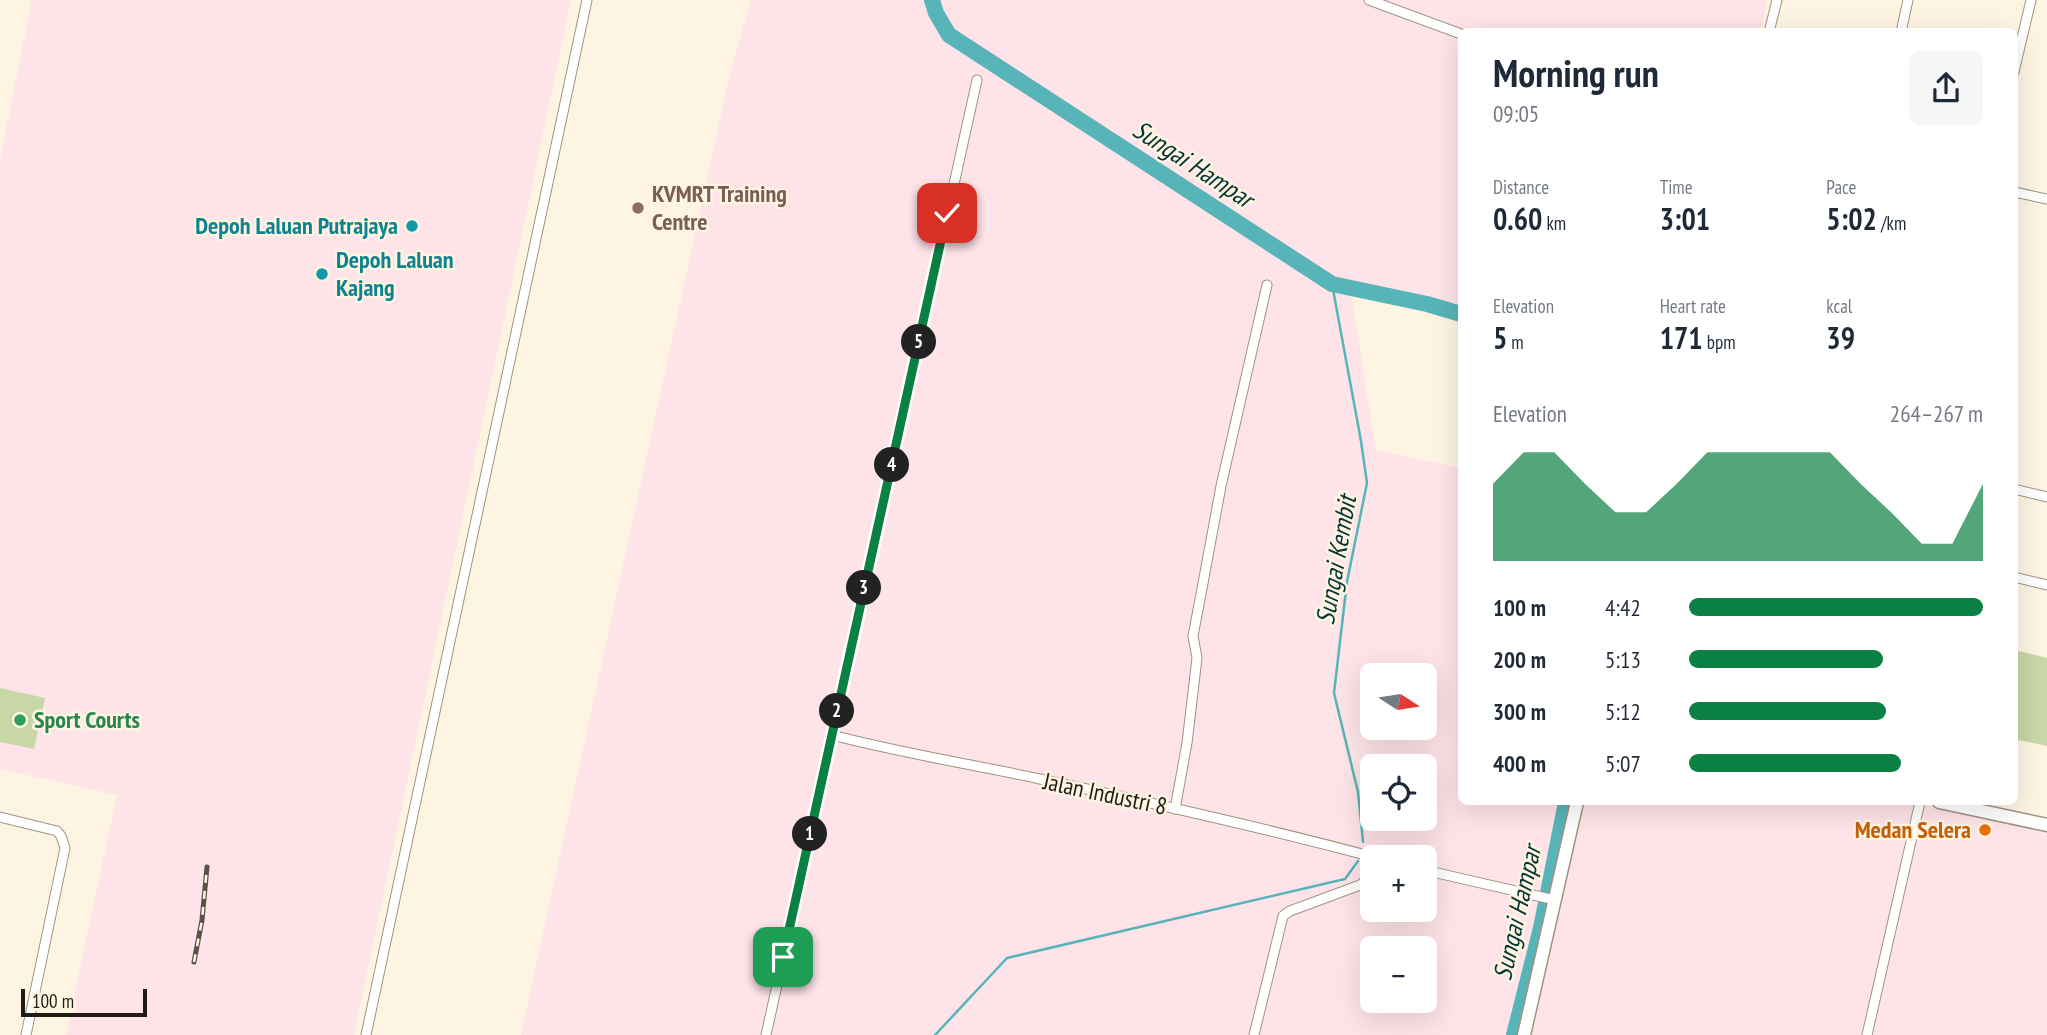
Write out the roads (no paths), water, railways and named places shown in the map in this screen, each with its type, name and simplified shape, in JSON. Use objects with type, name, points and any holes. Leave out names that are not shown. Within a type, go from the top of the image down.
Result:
[{"type":"street","points":[[366,1035],[587,0]]},
{"type":"street","points":[[1369,0],[1458,33]]},
{"type":"street","points":[[1770,28],[1777,0]]},
{"type":"street","points":[[1902,28],[1908,0]]},
{"type":"street","points":[[2018,55],[2031,0]]},
{"type":"street","points":[[766,1035],[976,80]]},
{"type":"street","points":[[2018,193],[2047,199]]},
{"type":"street","points":[[1175,809],[1197,658],[1193,636],[1221,486],[1266,285]]},
{"type":"street","points":[[2018,490],[2047,497]]},
{"type":"street","points":[[2018,578],[2047,585]]},
{"type":"street","name":"Jalan Industri 8","points":[[832,735],[888,750],[1175,809],[1360,854]]},
{"type":"street","points":[[1524,1035],[1576,805]]},
{"type":"street","points":[[1867,1035],[1919,805]]},
{"type":"street","points":[[1952,805],[2047,825]]},
{"type":"street","points":[[0,817],[57,831],[65,848],[26,1035]]},
{"type":"street","points":[[1437,873],[1554,900]]},
{"type":"street","points":[[1254,1035],[1283,916],[1360,885]]},
{"type":"waterway","name":"Sungai Hampar","points":[[932,0],[949,35],[1332,284],[1458,313]]},
{"type":"waterway","name":"Sungai Kembit","points":[[1332,284],[1367,483],[1347,582],[1334,693],[1358,792],[1363,842]]},
{"type":"waterway","name":"Sungai Hampar","points":[[1514,1035],[1541,928],[1565,805]]},
{"type":"waterway","name":"Sungai Kembit","points":[[935,1035],[1007,958],[1345,879],[1358,861]]},
{"type":"railway","points":[[194,962],[202,920],[207,867]]},
{"type":"place","name":"KVMRT Training Centre","points":[[638,208]]},
{"type":"place","name":"Depoh Laluan Putrajaya","points":[[412,226]]},
{"type":"place","name":"Depoh Laluan Kajang","points":[[322,274]]},
{"type":"place","name":"Sport Courts","points":[[20,720]]},
{"type":"place","name":"Medan Selera","points":[[1985,830]]}]
